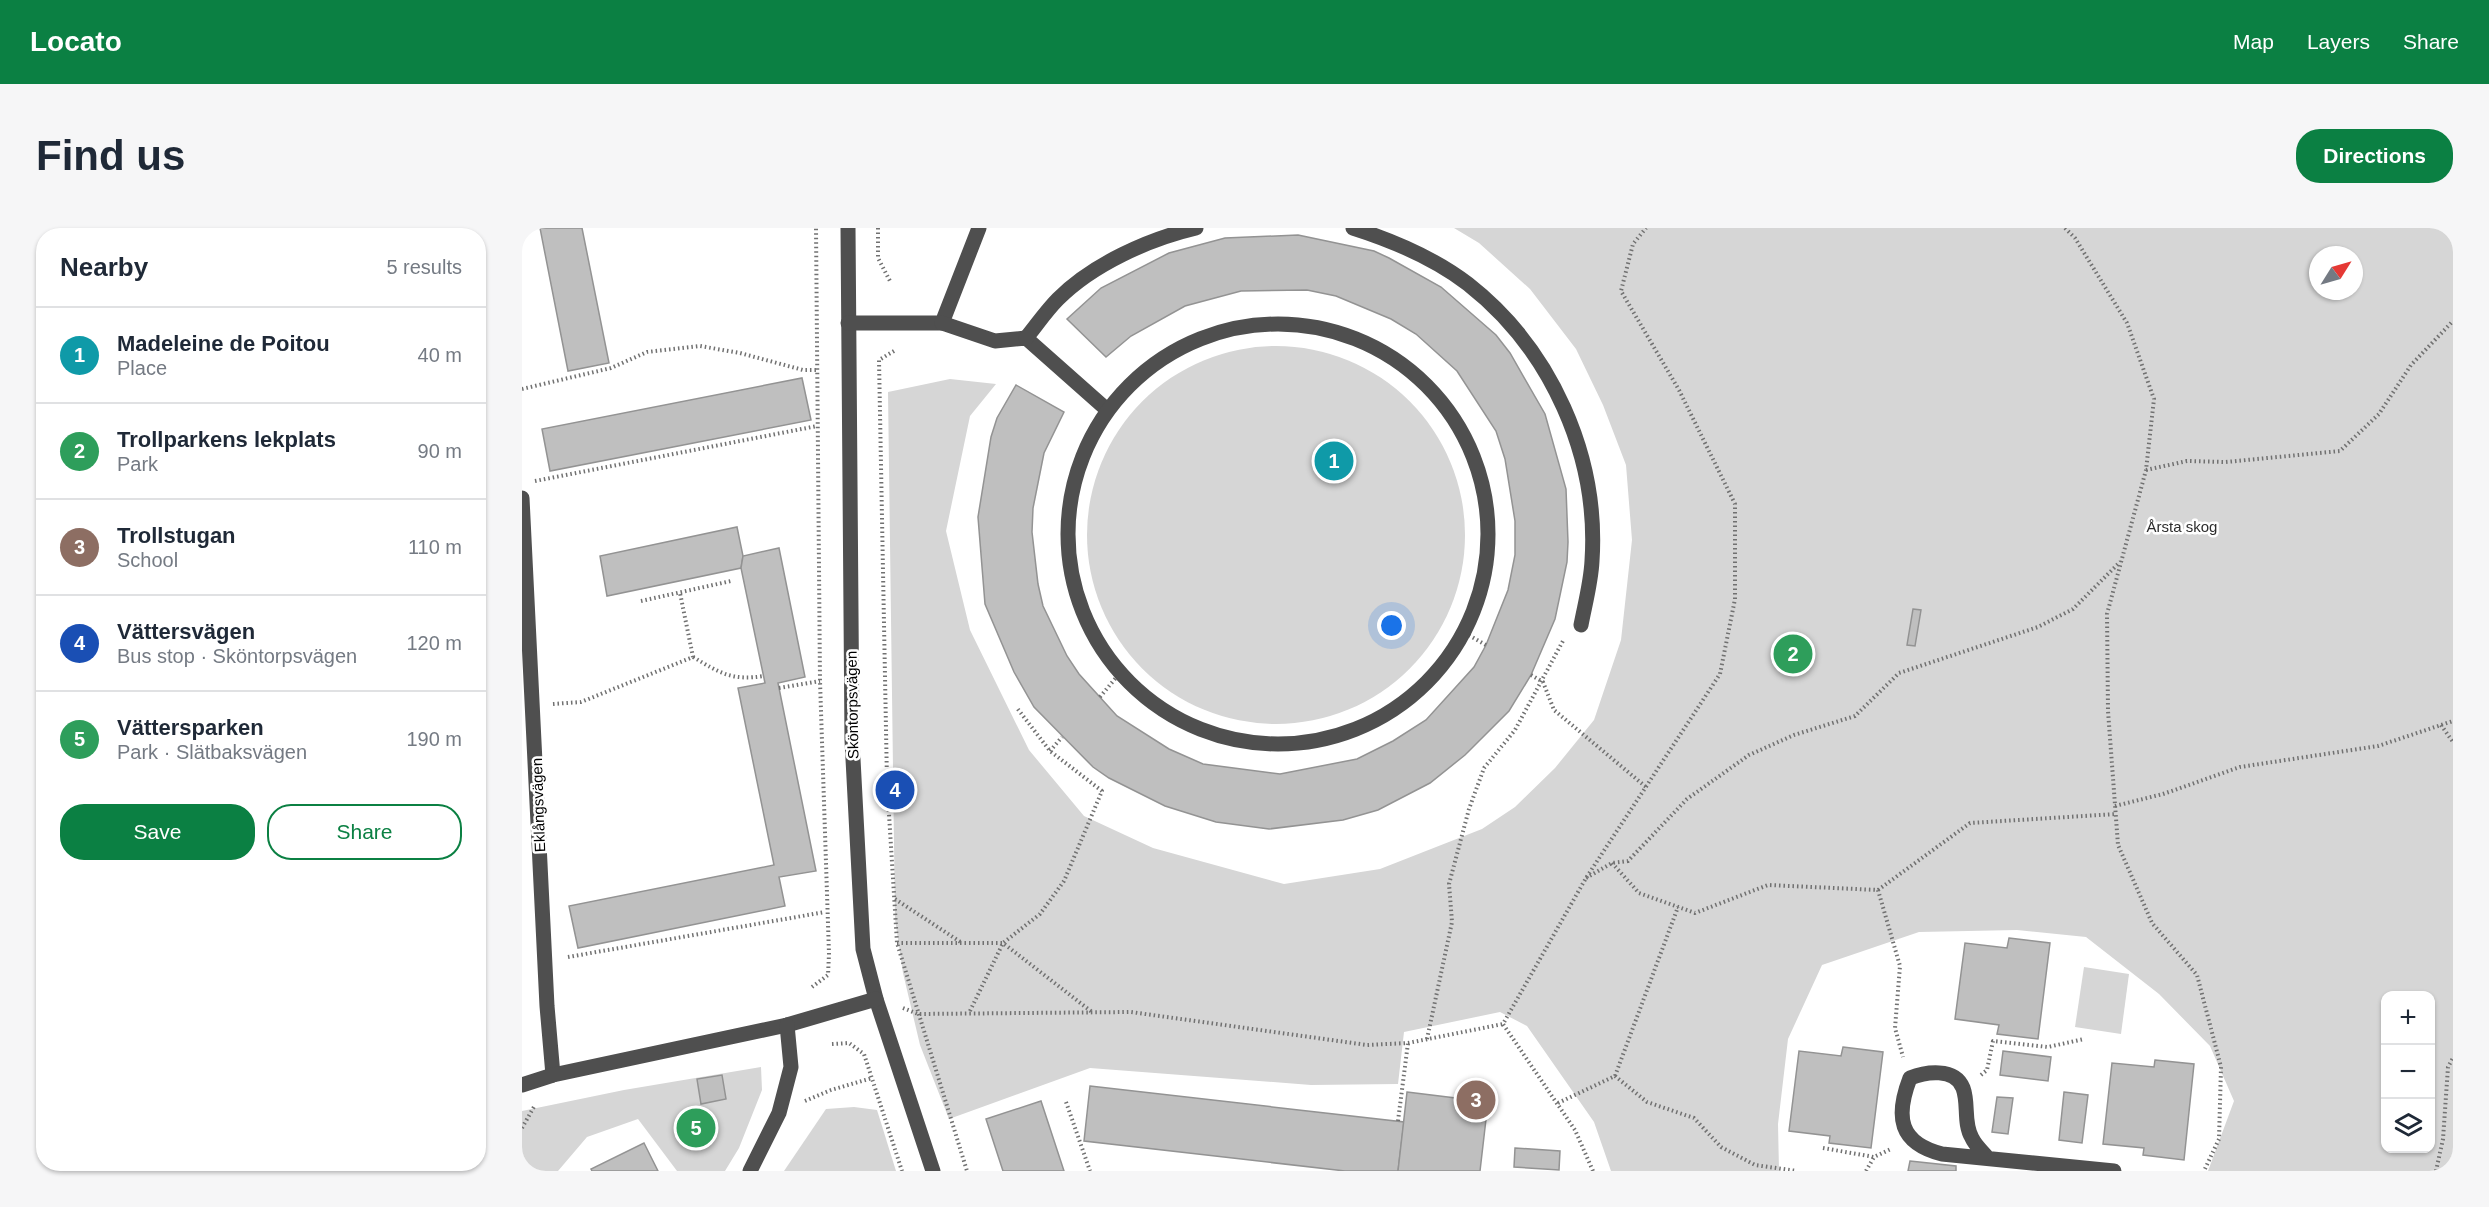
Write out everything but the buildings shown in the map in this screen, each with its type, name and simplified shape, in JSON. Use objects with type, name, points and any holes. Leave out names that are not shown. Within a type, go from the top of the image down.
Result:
[{"type":"street","name":"Sköntorpsvägen","points":[[848,228],[852,740],[863,949],[876,999],[933,1171]]},
{"type":"street","points":[[942,323],[979,228]]},
{"type":"street","points":[[848,323],[942,323],[995,341],[1026,338],[1059,298],[1110,261],[1167,235],[1196,228]]},
{"type":"street","points":[[1353,228],[1414,250],[1468,284],[1514,327],[1551,379],[1576,437],[1591,499],[1592,562],[1581,625]]},
{"type":"street","points":[[1251,324],[1311,325],[1368,343],[1419,376],[1425,383],[1457,422],[1482,476],[1490,536],[1480,586],[1465,633],[1451,657],[1402,706],[1341,737],[1272,746],[1204,733],[1144,698],[1119,674],[1092,635],[1074,591],[1067,530],[1076,471],[1105,408],[1143,371],[1193,340],[1251,324]]},
{"type":"street","points":[[1026,338],[1105,408]]},
{"type":"street","name":"Eklångsvägen","points":[[522,498],[534,705],[546,994],[553,1075]]},
{"type":"street","points":[[522,1085],[553,1075],[787,1025],[876,999]]},
{"type":"street","points":[[750,1171],[779,1113],[790,1066],[787,1025]]},
{"type":"street","points":[[1986,1156],[1971,1138],[1966,1120],[1963,1087],[1952,1076],[1927,1072],[1910,1078],[1903,1096],[1902,1123],[1911,1139],[1923,1149],[1942,1154],[1986,1156],[2114,1171]]},
{"type":"path","points":[[812,987],[828,975],[820,681],[816,228]]},
{"type":"path","points":[[878,228],[878,258],[891,283]]},
{"type":"path","points":[[918,1014],[969,1011],[1131,1012],[1367,1045],[1408,1043],[1503,1024],[1586,878],[1720,674],[1735,599],[1735,504],[1679,390],[1622,291],[1633,244],[1646,228]]},
{"type":"path","points":[[2065,228],[2075,238],[2127,323],[2154,399],[2146,470],[2107,614],[2108,711],[2118,845],[2152,923],[2198,975],[2221,1067],[2219,1139],[2204,1171]]},
{"type":"path","points":[[2146,470],[2187,461],[2226,462],[2340,451],[2379,414],[2411,364],[2453,321]]},
{"type":"path","points":[[522,389],[611,368],[647,352],[700,346],[740,353],[803,370],[818,370]]},
{"type":"path","points":[[894,351],[879,360],[887,782],[897,943],[967,1171]]},
{"type":"path","points":[[547,478],[817,426]]},
{"type":"path","points":[[1586,878],[1612,863],[1628,861],[1687,799],[1749,755],[1794,735],[1855,716],[1899,673],[2038,627],[2073,609],[2121,561]]},
{"type":"path","points":[[641,602],[731,581]]},
{"type":"path","points":[[680,592],[693,657],[724,675],[747,679],[764,675]]},
{"type":"path","points":[[1427,1039],[1452,922],[1449,884],[1469,809],[1484,768],[1515,730],[1543,682],[1566,634],[1581,625]]},
{"type":"path","points":[[1465,633],[1486,645]]},
{"type":"path","points":[[534,705],[581,702],[693,657]]},
{"type":"path","points":[[1100,697],[1119,674]]},
{"type":"path","points":[[1532,675],[1543,682],[1554,710],[1646,787]]},
{"type":"path","points":[[779,688],[820,681]]},
{"type":"path","points":[[969,1011],[1003,943],[1040,914],[1064,881],[1102,791],[1050,751],[1017,708]]},
{"type":"path","points":[[2115,806],[2163,794],[2240,767],[2378,746],[2453,721]]},
{"type":"path","points":[[2441,725],[2453,742]]},
{"type":"path","points":[[1050,751],[1062,737]]},
{"type":"path","points":[[1612,863],[1639,893],[1695,913],[1768,885],[1878,890],[1970,823],[2116,814]]},
{"type":"path","points":[[1878,890],[1900,966],[1895,1028],[1910,1078]]},
{"type":"path","points":[[895,899],[963,943]]},
{"type":"path","points":[[1558,1104],[1616,1076],[1678,907]]},
{"type":"path","points":[[573,957],[825,912]]},
{"type":"path","points":[[897,943],[1003,943],[1093,1012]]},
{"type":"path","points":[[1503,1024],[1575,1130],[1593,1171]]},
{"type":"path","points":[[1963,1087],[1987,1070],[1993,1041],[2048,1047],[2084,1039]]},
{"type":"path","points":[[832,1044],[849,1043],[864,1054],[902,1171]]},
{"type":"path","points":[[1398,1121],[1408,1043]]},
{"type":"path","points":[[2436,1171],[2443,1139],[2448,1067],[2453,1058]]},
{"type":"path","points":[[1616,1076],[1647,1102],[1694,1118],[1721,1147],[1729,1152],[1755,1165],[1797,1171]]},
{"type":"path","points":[[779,1113],[831,1090],[872,1078]]},
{"type":"path","points":[[1066,1102],[1090,1171]]},
{"type":"path","points":[[1866,1171],[1874,1157],[1911,1139]]},
{"type":"path","points":[[1823,1148],[1874,1157]]},
{"type":"path","points":[[2209,1162],[2210,1171]]},
{"type":"green space","name":"Årsta skog","points":[[1454,228],[2453,228],[2453,1171],[2208,1171],[2234,1101],[2210,1046],[2159,994],[2086,937],[2017,930],[1919,932],[1822,965],[1788,1039],[1778,1124],[1779,1171],[1611,1171],[1594,1122],[1527,1026],[1500,1012],[1404,1032],[1398,1084],[1311,1085],[1090,1068],[949,1119],[920,1045],[903,973],[895,919],[888,392],[950,379],[996,384],[970,416],[946,531],[970,630],[1029,750],[1084,816],[1153,848],[1284,884],[1380,869],[1482,829],[1515,807],[1555,768],[1594,720],[1621,640],[1632,540],[1626,465],[1603,405],[1576,349],[1530,289],[1479,243]]},
{"type":"green space","points":[[1276,346],[1331,354],[1365,368],[1410,401],[1443,446],[1457,480],[1465,535],[1457,590],[1443,624],[1410,669],[1365,702],[1331,716],[1276,724],[1221,716],[1187,702],[1142,669],[1109,624],[1095,590],[1087,535],[1095,480],[1109,446],[1142,401],[1187,368],[1221,354]]},
{"type":"green space","points":[[2084,967],[2129,974],[2121,1034],[2075,1027]]},
{"type":"green space","points":[[761,1067],[762,1090],[739,1148],[725,1171],[677,1171],[638,1119],[587,1137],[558,1171],[522,1171],[522,1111],[624,1090]]},
{"type":"green space","points":[[854,1107],[877,1110],[896,1171],[784,1171],[826,1109]]},
{"type":"place","name":"Madeleine de Poitou","points":[[1334,461]]},
{"type":"place","name":"Trollparkens lekplats","points":[[1793,654]]},
{"type":"place","name":"Vättersvägen","points":[[895,790]]},
{"type":"place","name":"Trollstugan","points":[[1476,1100]]},
{"type":"place","name":"Vättersparken","points":[[696,1128]]}]
